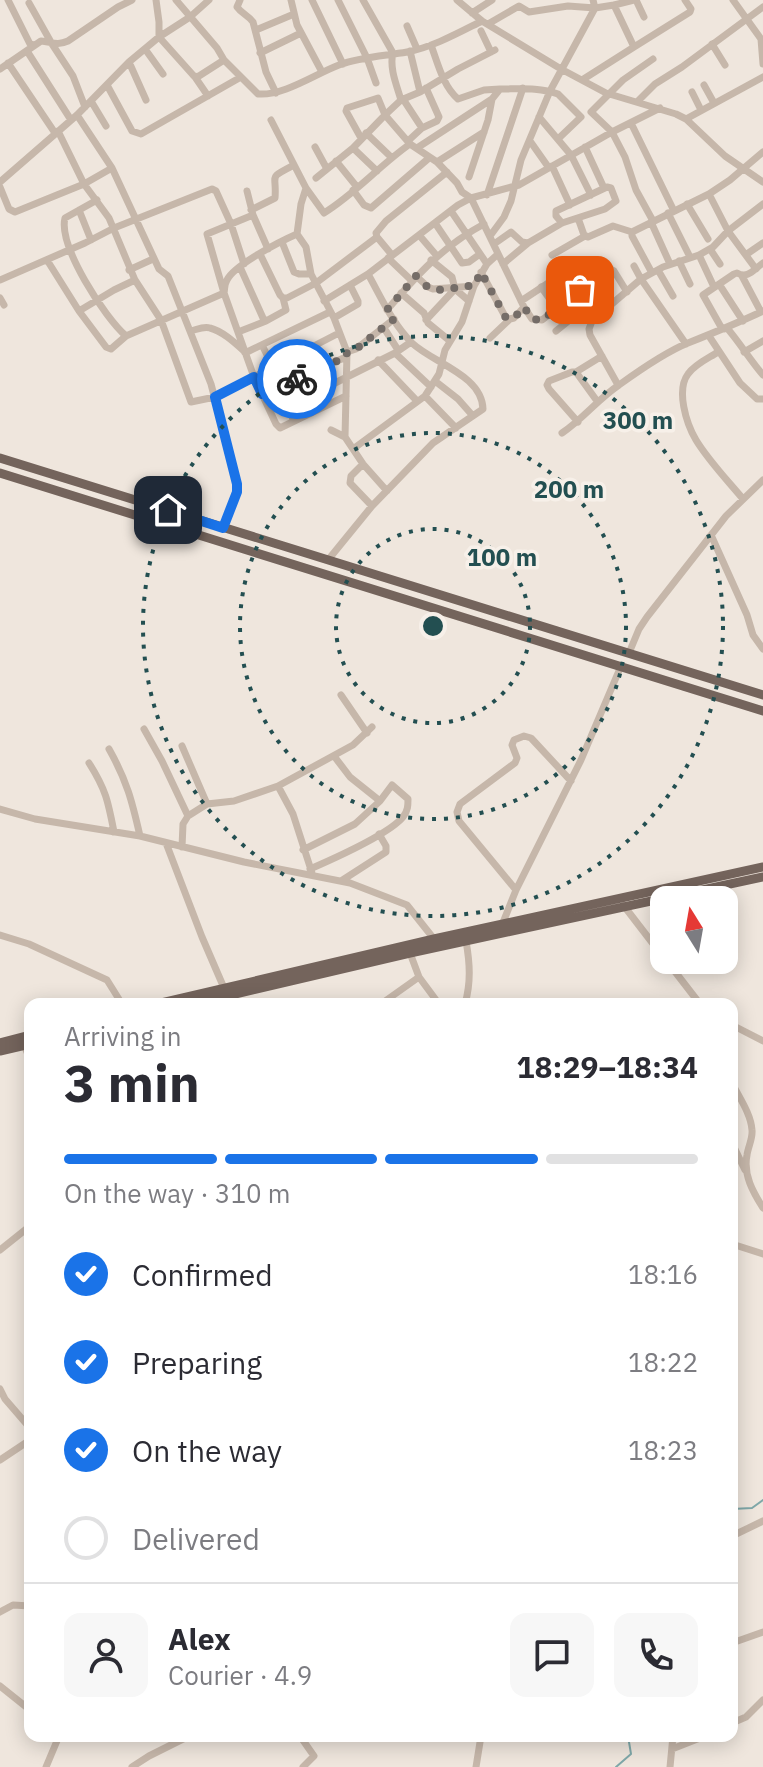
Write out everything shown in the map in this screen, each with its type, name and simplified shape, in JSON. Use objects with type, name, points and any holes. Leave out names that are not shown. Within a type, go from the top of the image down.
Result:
[{"type":"main road","points":[[0,458],[763,695]]},
{"type":"main road","points":[[0,473],[763,711]]},
{"type":"main road","points":[[268,557],[273,543]]},
{"type":"main road","points":[[182,998],[763,867]]},
{"type":"main road","points":[[219,998],[763,877]]},
{"type":"main road","points":[[0,1043],[24,1037]]},
{"type":"main road","points":[[0,1051],[24,1045]]},
{"type":"street","points":[[8,0],[30,44],[35,45]]},
{"type":"street","points":[[0,69],[44,41],[62,44],[74,38],[132,0]]},
{"type":"street","points":[[156,0],[159,37],[208,96]]},
{"type":"street","points":[[176,0],[224,60],[258,94],[276,93],[343,64],[431,45],[519,6],[529,12],[571,3],[614,5],[635,0],[644,17]]},
{"type":"street","points":[[112,168],[84,184],[15,212],[9,209],[0,184],[74,118],[129,62],[208,0]]},
{"type":"street","points":[[240,0],[237,7],[250,17],[256,30],[266,72],[276,93]]},
{"type":"street","points":[[291,0],[301,33],[322,72]]},
{"type":"street","points":[[312,0],[343,64]]},
{"type":"street","points":[[338,0],[376,83]]},
{"type":"street","points":[[363,0],[393,53],[392,66],[402,100],[422,128]]},
{"type":"street","points":[[457,0],[485,23],[582,80],[610,94],[686,119],[725,156],[763,182]]},
{"type":"street","points":[[472,13],[492,0]]},
{"type":"street","points":[[582,80],[690,12],[685,0]]},
{"type":"street","points":[[733,0],[762,42],[763,64]]},
{"type":"street","points":[[29,1],[88,104],[106,126]]},
{"type":"street","points":[[492,240],[511,201],[521,160],[550,91],[594,4]]},
{"type":"street","points":[[614,5],[634,47]]},
{"type":"street","points":[[638,101],[648,89],[763,7]]},
{"type":"street","points":[[256,30],[294,14]]},
{"type":"street","points":[[407,26],[423,90],[439,117],[422,128],[411,144]]},
{"type":"street","points":[[316,178],[353,148],[402,100],[493,51],[481,31]]},
{"type":"street","points":[[260,53],[301,33]]},
{"type":"street","points":[[712,44],[725,65]]},
{"type":"street","points":[[431,45],[443,78],[458,99],[484,90],[500,89],[523,88],[558,94],[581,117],[558,139]]},
{"type":"street","points":[[145,49],[163,74]]},
{"type":"street","points":[[27,51],[112,168],[153,259],[168,276],[215,397],[237,484],[237,492],[223,528]]},
{"type":"street","points":[[653,59],[623,80],[591,112],[612,132],[625,157],[636,190],[670,264]]},
{"type":"street","points":[[195,77],[224,60]]},
{"type":"street","points":[[129,62],[146,100]]},
{"type":"street","points":[[8,63],[56,132],[84,184],[114,228],[129,270],[161,320],[191,402],[215,397],[339,333]]},
{"type":"street","points":[[107,85],[132,131],[141,134],[241,77]]},
{"type":"street","points":[[686,119],[763,77]]},
{"type":"street","points":[[107,85],[133,134]]},
{"type":"street","points":[[704,85],[714,103]]},
{"type":"street","points":[[487,195],[523,88]]},
{"type":"street","points":[[271,120],[306,188],[324,213],[391,157],[492,99],[500,89]]},
{"type":"street","points":[[692,92],[701,110]]},
{"type":"street","points":[[391,157],[364,136],[347,114],[347,108],[378,98],[385,115],[411,144],[447,172],[462,192],[471,198],[532,319],[542,320],[608,268],[627,292]]},
{"type":"street","points":[[469,177],[492,99]]},
{"type":"street","points":[[324,301],[368,274],[471,198],[514,187],[660,108]]},
{"type":"street","points":[[539,117],[571,155],[591,195]]},
{"type":"street","points":[[631,123],[694,256],[743,321]]},
{"type":"street","points":[[336,161],[364,205],[371,208],[433,160],[484,132]]},
{"type":"street","points":[[530,141],[551,167],[570,205]]},
{"type":"street","points":[[315,147],[327,169]]},
{"type":"street","points":[[585,147],[604,188]]},
{"type":"street","points":[[353,148],[377,171]]},
{"type":"street","points":[[552,255],[585,236],[613,226],[632,232],[709,194],[744,170],[763,152]]},
{"type":"street","points":[[294,165],[275,177],[275,198],[252,213],[207,234],[254,377],[276,424],[280,428],[346,396]]},
{"type":"street","points":[[447,172],[386,221],[376,233],[390,256],[414,278],[433,289],[455,289]]},
{"type":"street","points":[[306,188],[297,234],[306,247],[311,274],[332,315],[346,355],[345,437]]},
{"type":"street","points":[[503,264],[528,243],[562,223],[605,209],[616,201],[611,188],[604,188],[556,211],[562,223]]},
{"type":"street","points":[[0,280],[137,218],[212,189],[216,191],[231,224],[242,265],[266,321]]},
{"type":"street","points":[[247,191],[252,213],[268,249]]},
{"type":"street","points":[[709,194],[728,231],[759,266],[748,276],[737,273],[703,295],[721,327],[727,328],[737,338],[744,352],[762,371]]},
{"type":"street","points":[[97,200],[69,215],[64,223],[71,249],[96,301],[126,336]]},
{"type":"street","points":[[687,204],[708,239]]},
{"type":"street","points":[[618,385],[589,329],[592,321],[641,279],[710,249],[763,205]]},
{"type":"street","points":[[605,209],[613,226]]},
{"type":"street","points":[[79,210],[91,240]]},
{"type":"street","points":[[451,211],[480,254],[506,318],[510,319]]},
{"type":"street","points":[[578,218],[585,236]]},
{"type":"street","points":[[435,223],[462,263]]},
{"type":"street","points":[[387,310],[434,258],[466,233],[484,224]]},
{"type":"street","points":[[492,240],[511,232],[522,242],[528,243]]},
{"type":"street","points":[[632,232],[673,296]]},
{"type":"street","points":[[224,293],[228,278],[242,265],[297,234]]},
{"type":"street","points":[[419,235],[434,258],[452,277],[455,289],[469,301]]},
{"type":"street","points":[[283,298],[316,283],[377,237]]},
{"type":"street","points":[[282,242],[294,272],[311,274]]},
{"type":"street","points":[[747,254],[763,243]]},
{"type":"street","points":[[710,249],[720,264]]},
{"type":"street","points":[[238,332],[286,310],[260,254]]},
{"type":"street","points":[[452,277],[462,263],[480,254]]},
{"type":"street","points":[[353,449],[425,396],[462,322],[474,286],[484,268],[498,254]]},
{"type":"street","points":[[129,270],[153,259]]},
{"type":"street","points":[[47,260],[79,311],[109,349],[126,336],[224,293]]},
{"type":"street","points":[[679,261],[690,284]]},
{"type":"street","points":[[634,266],[686,344]]},
{"type":"street","points":[[490,338],[514,318],[522,304],[541,287],[565,272],[580,290]]},
{"type":"street","points":[[328,560],[372,506],[433,443],[483,409],[484,404],[477,390],[460,374],[411,342],[387,310],[368,274]]},
{"type":"street","points":[[562,433],[618,385],[686,344],[762,311],[742,276]]},
{"type":"street","points":[[79,311],[135,280]]},
{"type":"street","points":[[592,281],[611,305]]},
{"type":"street","points":[[245,352],[358,304],[350,285]]},
{"type":"street","points":[[426,320],[460,285],[474,286]]},
{"type":"street","points":[[541,287],[557,309]]},
{"type":"street","points":[[401,293],[450,341]]},
{"type":"street","points":[[556,331],[603,293]]},
{"type":"street","points":[[277,315],[285,334]]},
{"type":"street","points":[[262,394],[346,355],[394,319]]},
{"type":"street","points":[[190,331],[210,328],[245,352]]},
{"type":"street","points":[[384,328],[397,352],[433,384],[458,399],[473,416]]},
{"type":"street","points":[[709,336],[747,392],[757,399],[763,399]]},
{"type":"street","points":[[744,352],[763,341]]},
{"type":"street","points":[[287,407],[411,342]]},
{"type":"street","points":[[262,345],[294,421]]},
{"type":"street","points":[[718,352],[690,370],[682,385],[683,400],[696,440],[743,499]]},
{"type":"street","points":[[578,422],[547,385],[602,356]]},
{"type":"street","points":[[378,360],[417,401]]},
{"type":"street","points":[[576,372],[597,401]]},
{"type":"street","points":[[295,379],[309,414]]},
{"type":"street","points":[[425,396],[456,428]]},
{"type":"street","points":[[331,430],[345,437],[387,491]]},
{"type":"street","points":[[363,464],[351,476],[350,483],[372,506]]},
{"type":"street","points":[[629,653],[639,629],[711,535],[763,480]]},
{"type":"street","points":[[711,535],[753,635],[763,649]]},
{"type":"street","points":[[502,925],[516,890],[571,781],[621,666]]},
{"type":"street","points":[[182,847],[183,824],[188,816],[207,804],[234,801],[278,786],[359,742],[370,730],[341,695]]},
{"type":"street","points":[[144,729],[188,816]]},
{"type":"street","points":[[516,890],[459,821],[457,812],[460,804],[515,763],[517,758],[512,745],[514,740],[524,736],[531,738],[571,781]]},
{"type":"street","points":[[182,746],[207,804]]},
{"type":"street","points":[[109,749],[130,793],[140,836]]},
{"type":"street","points":[[334,756],[350,777],[380,801]]},
{"type":"street","points":[[89,763],[108,797],[114,832]]},
{"type":"street","points":[[303,850],[355,824],[392,785],[408,799],[402,818],[312,873]]},
{"type":"street","points":[[278,786],[293,814],[312,873]]},
{"type":"street","points":[[0,809],[35,819],[140,836],[341,881],[407,905],[434,939]]},
{"type":"street","points":[[341,881],[386,852],[379,834]]},
{"type":"street","points":[[166,843],[224,988]]},
{"type":"street","points":[[624,906],[650,940]]},
{"type":"street","points":[[0,935],[29,944],[107,980],[118,998]]},
{"type":"street","points":[[466,941],[470,977],[467,998]]},
{"type":"street","points":[[410,953],[419,977],[435,998]]},
{"type":"street","points":[[677,974],[695,998]]},
{"type":"street","points":[[392,998],[419,977]]},
{"type":"street","points":[[738,1028],[763,1041]]},
{"type":"street","points":[[738,1096],[751,1125],[746,1173]]},
{"type":"street","points":[[738,1156],[763,1208]]},
{"type":"street","points":[[0,1250],[24,1231]]},
{"type":"street","points":[[738,1246],[763,1254]]},
{"type":"street","points":[[0,1389],[24,1421]]},
{"type":"street","points":[[0,1460],[24,1444]]},
{"type":"street","points":[[738,1533],[763,1521]]},
{"type":"street","points":[[0,1612],[13,1605],[24,1606]]},
{"type":"street","points":[[738,1641],[763,1632]]},
{"type":"street","points":[[0,1686],[24,1705]]},
{"type":"street","points":[[738,1720],[746,1717],[763,1700]]},
{"type":"street","points":[[46,1767],[56,1742]]},
{"type":"street","points":[[132,1767],[170,1742]]},
{"type":"street","points":[[303,1767],[314,1756],[304,1742]]},
{"type":"street","points":[[476,1767],[480,1742]]},
{"type":"street","points":[[670,1767],[673,1742]]},
{"type":"street","points":[[672,1749],[690,1742]]},
{"type":"waterway","points":[[738,1509],[752,1508],[763,1500]]},
{"type":"waterway","points":[[616,1767],[631,1754],[629,1742]]},
{"type":"way so far","points":[[297,379],[346,357],[347,352],[379,332],[394,319],[387,310],[416,276],[433,289],[455,289],[460,285],[474,286],[481,272],[506,318],[510,319],[524,307],[532,319],[542,320],[580,290]]},
{"type":"route","points":[[168,510],[223,528],[237,492],[237,484],[215,397],[254,377],[262,394],[297,379]]}]
